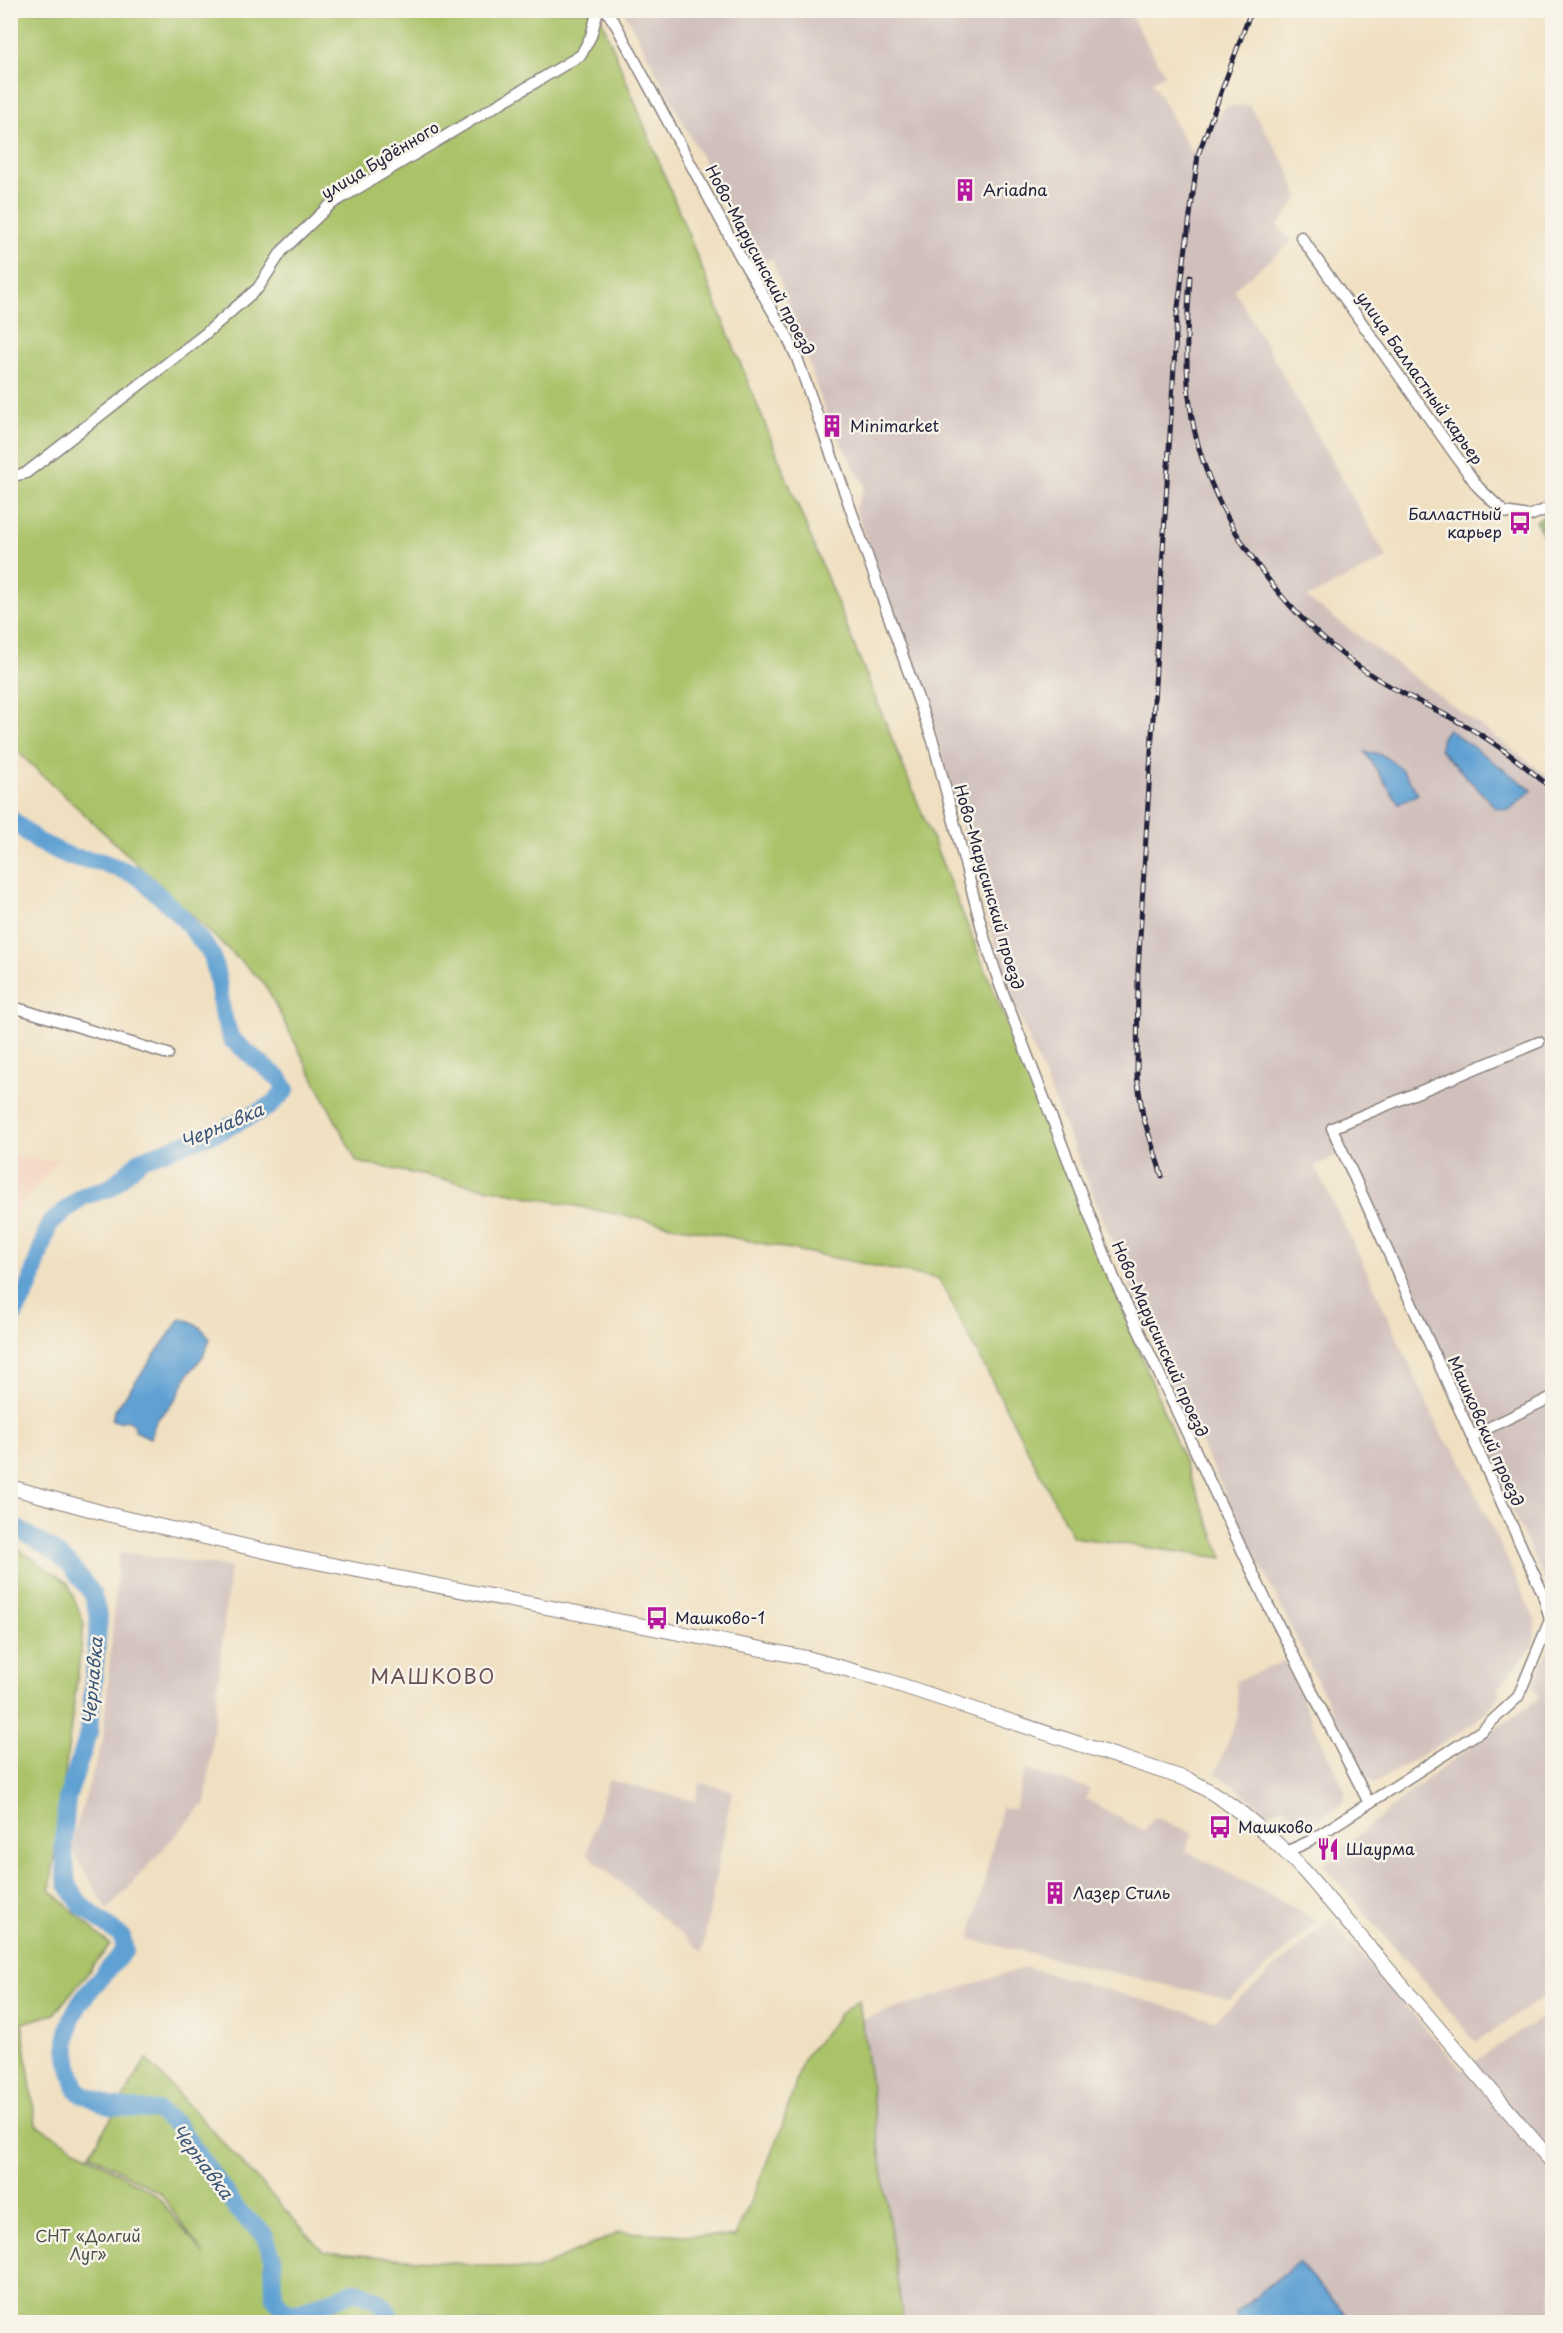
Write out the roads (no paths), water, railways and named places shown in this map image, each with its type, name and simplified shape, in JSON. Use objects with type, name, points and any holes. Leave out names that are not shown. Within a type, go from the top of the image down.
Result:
[{"type":"street","name":"улица Будённого","points":[[10,477],[26,473],[205,334],[258,288],[282,251],[330,205],[581,55],[591,36],[598,10]]},
{"type":"street","name":"Ново-Марусинский проезд","points":[[606,10],[740,256],[786,334],[797,358],[933,741],[1000,985],[1114,1278],[1268,1605],[1369,1803]]},
{"type":"street","name":"улица Балластный карьер","points":[[1301,237],[1478,487],[1503,512],[1529,516],[1552,507]]},
{"type":"street","points":[[10,1006],[168,1054]]},
{"type":"street","name":"Машковский проезд","points":[[1286,1852],[1310,1841],[1481,1731],[1518,1697],[1550,1620],[1544,1594],[1332,1128],[1539,1042]]},
{"type":"street","points":[[1472,1436],[1552,1397]]},
{"type":"street","points":[[10,1487],[256,1549],[762,1648],[848,1669],[1189,1780],[1219,1798],[1286,1852],[1552,2162]]},
{"type":"water","points":[[1448,729],[1532,790],[1509,810],[1496,808],[1440,749],[1442,737]]},
{"type":"water","points":[[1365,752],[1383,756],[1397,765],[1418,794],[1399,804]]},
{"type":"water","points":[[180,1319],[197,1325],[210,1339],[203,1356],[187,1376],[176,1399],[156,1421],[150,1438],[135,1431],[133,1424],[127,1420],[119,1422],[112,1420],[114,1412]]},
{"type":"water","points":[[1298,2262],[1353,2322],[1238,2322],[1235,2313]]},
{"type":"waterway","name":"Чернавка","points":[[10,818],[37,841],[71,857],[102,862],[138,876],[182,917],[212,955],[222,1012],[231,1039],[280,1079],[286,1090],[270,1106],[221,1131],[142,1159],[110,1188],[83,1196],[49,1224],[29,1287],[10,1322]]},
{"type":"waterway","name":"Чернавка","points":[[10,1528],[16,1528],[51,1549],[71,1566],[92,1593],[99,1617],[89,1733],[67,1798],[63,1847],[67,1884],[81,1905],[122,1937],[125,1950],[95,1984],[74,2013],[67,2045],[77,2091],[109,2106],[158,2111],[178,2126],[238,2211],[264,2234],[273,2258],[274,2297],[284,2310],[296,2313],[357,2291],[384,2306],[392,2322]]},
{"type":"railway","points":[[1162,1176],[1143,1116],[1137,1077],[1138,971],[1177,315],[1198,155],[1248,19],[1254,10]]},
{"type":"railway","points":[[1190,277],[1187,366],[1192,418],[1202,456],[1216,494],[1235,531],[1258,566],[1284,599],[1344,656],[1388,685],[1486,738],[1552,789]]},
{"type":"place","name":"Ariadna","points":[[965,190]]},
{"type":"place","name":"Minimarket","points":[[832,426]]},
{"type":"place","name":"Балластный карьер","points":[[1520,523]]},
{"type":"place","name":"Машково-1","points":[[657,1618]]},
{"type":"place","name":"Машково","points":[[1220,1827]]},
{"type":"place","name":"Шаурма","points":[[1328,1849]]},
{"type":"place","name":"Лазер Стиль","points":[[1055,1893]]},
{"type":"district","name":"МАШКОВО","points":[[433,1677]]},
{"type":"park label","name":"СНТ «Долгий Луг»","points":[[88,2245]]}]
